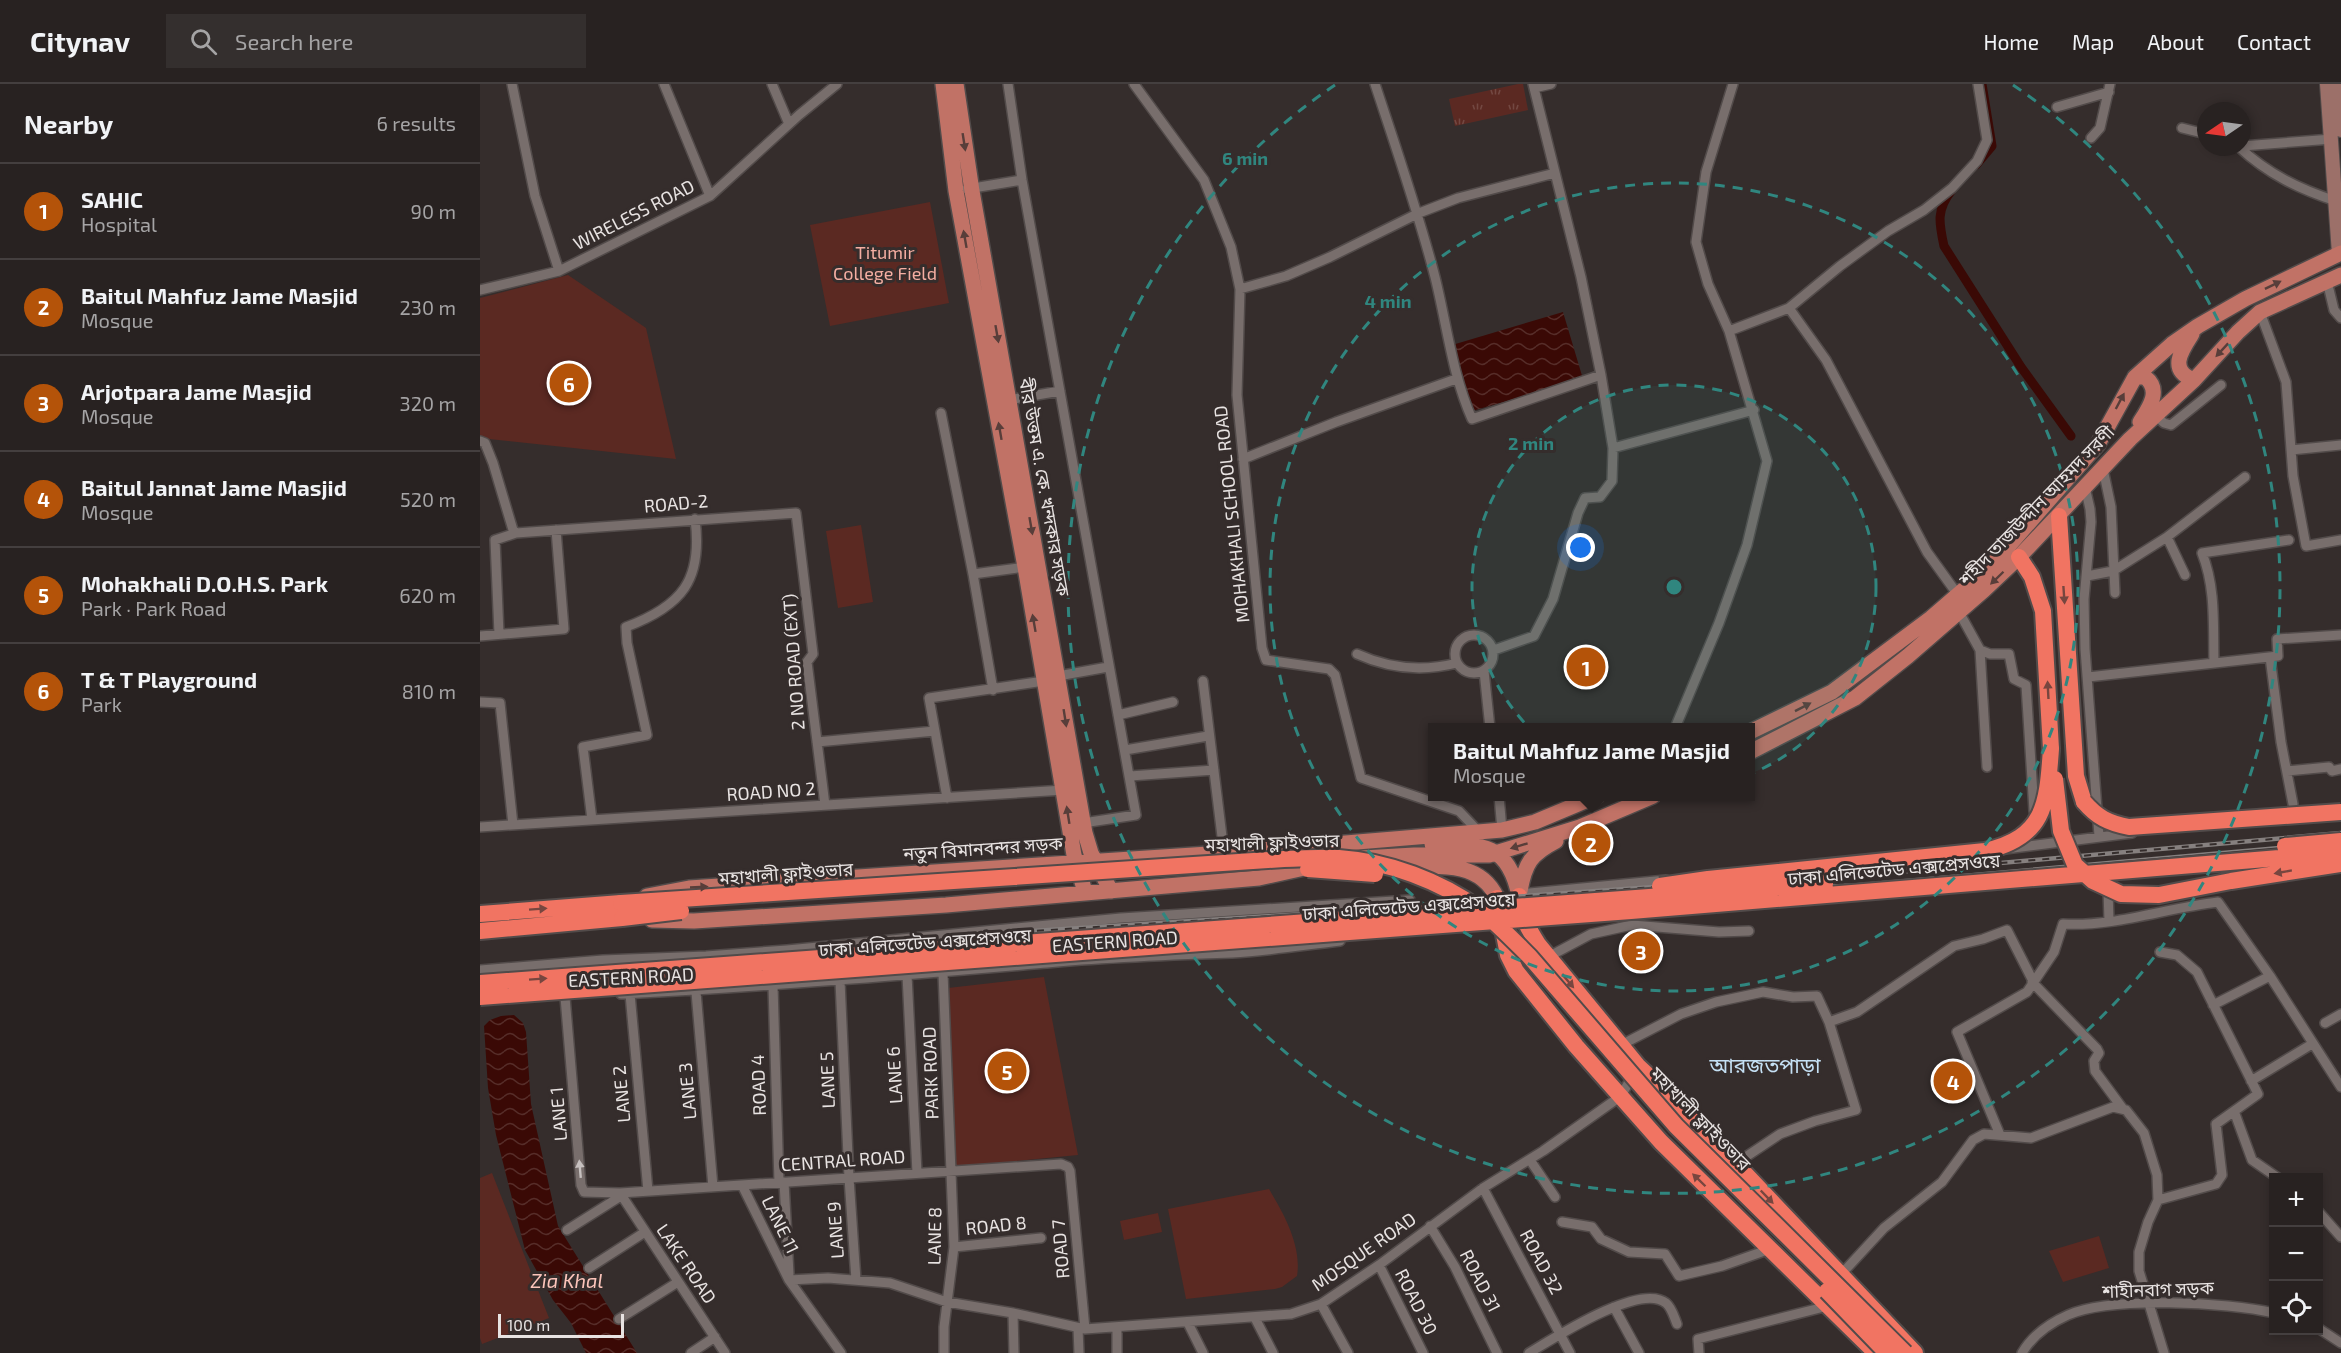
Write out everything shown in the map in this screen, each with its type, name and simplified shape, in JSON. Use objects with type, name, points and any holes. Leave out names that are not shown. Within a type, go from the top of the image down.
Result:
[{"type":"highway","points":[[2059,516],[2076,776],[2084,802],[2094,814],[2111,824],[2129,827],[2341,812]]},
{"type":"highway","points":[[2019,557],[2032,577],[2043,611],[2051,748],[2061,831],[2070,855],[2082,873],[2111,891],[2132,896],[2159,896],[2265,875],[2341,864]]},
{"type":"highway","points":[[1607,899],[1624,893],[1681,883],[1997,849],[2017,840],[2037,822],[2047,798],[2051,748]]},
{"type":"highway","name":"ঢাকা এলিভেটেড এক্সপ্রেসওয়ে","points":[[480,983],[2063,865],[2341,841]]},
{"type":"highway","name":"ঢাকা এলিভেটেড এক্সপ্রেসওয়ে","points":[[480,997],[1643,910],[2341,852]]},
{"type":"highway","name":"মহাখালী ফ্লাইওভার","points":[[622,911],[1284,859],[1338,858],[1366,861],[1394,868],[1461,898],[1479,910],[1510,937],[1530,957],[1676,1126],[1905,1353]]},
{"type":"highway","name":"মহাখালী ফ্লাইওভার","points":[[622,911],[670,912],[1284,870],[1326,869],[1367,872],[1400,882],[1453,906],[1498,938],[1517,957],[1632,1095],[1887,1353]]},
{"type":"highway","points":[[1497,898],[1508,955],[1516,971],[1576,1047],[1661,1142],[1876,1353]]},
{"type":"highway","points":[[1519,899],[1529,929],[1548,957],[1638,1066],[1683,1108],[1915,1353]]},
{"type":"highway","name":"নতুন বিমানবন্দর সড়ক","points":[[480,914],[622,911]]},
{"type":"highway","name":"নতুন বিমানবন্দর সড়ক","points":[[480,931],[622,911]]},
{"type":"main road","name":"বীর উত্তম এ. কে. খন্দকার সড়ক","points":[[943,84],[1008,400],[1051,679],[1064,790],[1076,862],[1085,892]]},
{"type":"main road","name":"বীর উত্তম এ. কে. খন্দকার সড়ক","points":[[956,84],[964,190],[1025,567],[1087,842],[1111,891]]},
{"type":"main road","points":[[2327,84],[2336,134]]},
{"type":"main road","points":[[2337,84],[2336,201],[2340,253]]},
{"type":"main road","name":"শহীদ তাজউদ্দীন আহমদ সরণী","points":[[1755,730],[1832,693],[1959,595],[1998,558],[2083,464],[2098,444],[2135,377],[2172,344],[2245,299],[2340,253]]},
{"type":"main road","name":"শহীদ তাজউদ্দীন আহমদ সরণী","points":[[1755,749],[1855,698],[1908,657],[2019,557],[2130,439],[2194,380],[2238,332],[2260,312],[2334,278]]},
{"type":"main road","points":[[2194,380],[2185,377],[2180,369],[2179,359],[2198,326]]},
{"type":"main road","points":[[2130,439],[2153,401],[2154,391],[2151,381],[2145,377],[2135,377]]},
{"type":"main road","points":[[1490,831],[1535,822],[1585,801]]},
{"type":"main road","points":[[1259,878],[1336,862],[1375,857],[1497,854],[1580,827],[1641,801]]},
{"type":"main road","points":[[1519,899],[1526,865],[1532,857],[1545,846],[1580,827]]},
{"type":"main road","name":"নতুন বিমানবন্দর সড়ক","points":[[622,911],[689,888],[1224,853],[1490,831]]},
{"type":"main road","points":[[1328,844],[1353,846],[1470,844],[1487,847],[1497,854],[1512,872],[1519,899]]},
{"type":"main road","points":[[1259,878],[1376,867],[1460,868],[1476,873],[1485,880],[1497,898]]},
{"type":"main road","name":"নতুন বিমানবন্দর সড়ক","points":[[622,911],[694,921],[946,905],[1259,878]]},
{"type":"street","points":[[512,84],[535,196],[559,271]]},
{"type":"street","points":[[664,84],[710,196]]},
{"type":"street","points":[[772,84],[789,124]]},
{"type":"street","name":"WIRELESS ROAD","points":[[480,290],[559,271],[710,196],[837,84]]},
{"type":"street","points":[[1008,84],[1022,180],[1136,815],[1083,823]]},
{"type":"street","name":"MOHAKHALI SCHOOL ROAD","points":[[1134,84],[1204,180],[1231,247],[1240,289],[1237,395],[1262,648],[1266,660],[1329,669],[1335,675],[1361,778],[1428,801]]},
{"type":"street","points":[[1375,84],[1419,213],[1440,298],[1456,379],[1472,419],[1601,375]]},
{"type":"street","points":[[1494,650],[1534,636],[1553,599],[1578,513],[1585,498],[1600,496],[1612,481],[1613,448],[1601,375],[1581,277],[1534,86],[1551,84]]},
{"type":"street","points":[[1677,723],[1719,623],[1747,545],[1767,461],[1754,410],[1729,331],[1708,284],[1696,242],[1706,172],[1733,84]]},
{"type":"street","points":[[1729,331],[1789,308],[1840,266],[1888,231],[1924,210],[1952,188],[1977,161],[1987,140],[1978,84]]},
{"type":"street","points":[[2057,107],[2110,88]]},
{"type":"street","points":[[2091,138],[2100,128],[2110,88]]},
{"type":"street","points":[[2182,128],[2197,132]]},
{"type":"street","points":[[2251,146],[2336,134]]},
{"type":"street","points":[[2251,156],[2274,176],[2307,192],[2336,201]]},
{"type":"street","points":[[1240,289],[1286,276],[1419,213],[1458,198],[1555,173]]},
{"type":"street","points":[[964,190],[1022,180]]},
{"type":"street","points":[[2334,278],[2334,310],[2341,318]]},
{"type":"street","points":[[1789,308],[1826,360],[1927,552],[1959,595]]},
{"type":"street","points":[[2260,312],[2286,382],[2293,476],[2306,546],[2341,540]]},
{"type":"street","points":[[1243,459],[1336,422],[1456,379]]},
{"type":"street","points":[[2155,415],[2167,425],[2171,425],[2221,385]]},
{"type":"street","points":[[1008,400],[1060,391]]},
{"type":"street","points":[[1613,448],[1754,410]]},
{"type":"street","points":[[941,413],[993,690]]},
{"type":"street","points":[[480,441],[485,443],[493,463],[513,530],[516,533],[495,540],[499,634]]},
{"type":"street","points":[[2291,450],[2341,445]]},
{"type":"street","points":[[2103,469],[2111,507],[2115,593]]},
{"type":"street","points":[[2087,576],[2113,571],[2167,537],[2245,477]]},
{"type":"street","points":[[2085,487],[2090,509],[2084,599],[2099,836]]},
{"type":"street","name":"ROAD-2","points":[[516,533],[792,511],[797,515]]},
{"type":"street","name":"2 NO ROAD (EXT)","points":[[797,515],[813,654],[807,662],[825,805]]},
{"type":"street","points":[[592,820],[583,747],[647,735],[627,643],[626,627],[651,617],[678,597],[690,580],[697,558],[698,541],[695,519]]},
{"type":"street","points":[[480,636],[564,629],[556,530]]},
{"type":"street","points":[[2167,537],[2185,575]]},
{"type":"street","points":[[2214,663],[2213,592],[2208,567],[2202,554],[2289,540]]},
{"type":"street","points":[[973,574],[1025,567]]},
{"type":"street","points":[[1959,612],[1980,650],[1987,768]]},
{"type":"street","points":[[1473,634],[1485,637],[1494,650],[1492,662],[1484,671],[1475,673],[1466,671],[1458,663],[1455,651],[1461,639],[1473,634]]},
{"type":"street","points":[[2088,677],[2278,656],[2277,639],[2341,635]]},
{"type":"street","points":[[1980,650],[1990,654],[2009,654],[2014,680],[2026,685],[2034,811]]},
{"type":"street","points":[[1357,654],[1386,666],[1432,669],[1458,663]]},
{"type":"street","points":[[2270,657],[2281,742],[2293,804]]},
{"type":"street","points":[[947,798],[929,698],[993,690],[1108,667]]},
{"type":"street","points":[[1484,671],[1489,723]]},
{"type":"street","points":[[1203,681],[1224,853]]},
{"type":"street","points":[[480,702],[500,703],[503,711],[513,825]]},
{"type":"street","points":[[1118,715],[1173,702]]},
{"type":"street","points":[[817,742],[935,731]]},
{"type":"street","points":[[1125,750],[1208,736]]},
{"type":"street","points":[[2288,771],[2330,767],[2332,771],[2341,769]]},
{"type":"street","points":[[1130,776],[1214,770]]},
{"type":"street","name":"ROAD NO 2","points":[[480,827],[1064,790]]},
{"type":"street","name":"MOHAKHALI SCHOOL ROAD","points":[[1429,801],[1459,811],[1490,831]]},
{"type":"street","points":[[1490,831],[1497,801]]},
{"type":"street","points":[[1519,899],[2023,848],[2099,836],[2341,812]]},
{"type":"street","points":[[1519,899],[1836,891],[1937,880],[2150,872],[2341,852]]},
{"type":"street","points":[[2108,890],[2109,921]]},
{"type":"street","points":[[480,970],[603,960],[788,950],[1121,918],[1410,900]]},
{"type":"street","points":[[2000,1135],[1957,1032],[2027,992],[2054,952],[2062,924],[2082,925],[2184,906],[2218,902],[2270,975],[2341,1087]]},
{"type":"street","name":"EASTERN ROAD","points":[[480,1004],[565,997],[773,987],[943,974],[1047,963],[1195,953],[1234,953],[1391,935],[1500,915]]},
{"type":"street","points":[[1548,957],[1590,934],[1632,925],[1719,932],[1749,931]]},
{"type":"street","points":[[1828,1022],[1857,1012],[1953,946],[1983,939],[2007,930],[2033,982],[2097,1049],[2099,1053],[2094,1061],[2095,1071],[2123,1109],[2135,1119],[2149,1143],[2157,1175],[2158,1200],[2148,1222],[2139,1252],[2139,1270],[2164,1353]]},
{"type":"street","points":[[2158,1200],[2216,1184],[2223,1175],[2216,1124],[2258,1094],[2197,972],[2177,955],[2160,952]]},
{"type":"street","name":"PARK ROAD","points":[[943,974],[951,1172]]},
{"type":"street","name":"LANE 6","points":[[907,975],[917,1173]]},
{"type":"street","points":[[2213,1005],[2270,975]]},
{"type":"street","name":"LANE 5","points":[[840,981],[849,1178]]},
{"type":"street","name":"ROAD 4","points":[[773,987],[781,1182],[789,1280]]},
{"type":"street","name":"LANE 3","points":[[696,992],[713,1187]]},
{"type":"street","points":[[1621,1045],[1681,1014],[1716,1002],[1763,992],[1793,998],[1817,996],[1828,1022],[1856,1110],[1815,1121],[1780,1134],[1735,1164]]},
{"type":"street","name":"LANE 2","points":[[630,994],[648,1191]]},
{"type":"street","name":"LANE 1","points":[[565,997],[581,1185],[584,1192],[620,1195]]},
{"type":"street","points":[[2325,1023],[2341,1014]]},
{"type":"street","points":[[2251,1081],[2312,1044]]},
{"type":"street","name":"MOSQUE ROAD","points":[[789,1280],[856,1280],[890,1283],[947,1302],[1081,1328],[1117,1328],[1291,1314],[1322,1304],[1483,1188],[1530,1160],[1621,1096],[1638,1066]]},
{"type":"street","points":[[1839,1273],[1884,1228],[1942,1182],[1973,1140],[1984,1134],[2031,1138],[2113,1107],[2123,1109]]},
{"type":"street","points":[[2234,1111],[2252,1160],[2271,1173]]},
{"type":"street","points":[[1530,1160],[1555,1197]]},
{"type":"street","name":"CENTRAL ROAD","points":[[620,1195],[648,1191],[1061,1164],[1068,1167]]},
{"type":"street","name":"ROAD 7","points":[[1068,1167],[1076,1222],[1081,1328],[1079,1353]]},
{"type":"street","name":"LANE 8","points":[[944,1353],[944,1327],[954,1248],[951,1172]]},
{"type":"street","name":"LANE 9","points":[[849,1178],[856,1280]]},
{"type":"street","name":"LANE 11","points":[[742,1185],[789,1280],[841,1353]]},
{"type":"street","name":"ROAD 32","points":[[1483,1188],[1570,1353]]},
{"type":"street","points":[[567,1230],[620,1195]]},
{"type":"street","name":"LAKE ROAD","points":[[620,1195],[725,1353]]},
{"type":"street","points":[[2323,1216],[2341,1237]]},
{"type":"street","points":[[1562,1222],[1592,1227],[1601,1239],[1629,1252],[1665,1254],[1679,1276],[1722,1266],[1770,1249]]},
{"type":"street","name":"ROAD 31","points":[[1430,1226],[1455,1267],[1497,1353]]},
{"type":"street","points":[[589,1268],[645,1232]]},
{"type":"street","name":"ROAD 8","points":[[954,1248],[1041,1238]]},
{"type":"street","name":"ROAD 30","points":[[1379,1265],[1423,1353]]},
{"type":"street","points":[[619,1319],[678,1282]]},
{"type":"street","points":[[1529,1353],[1583,1320],[1614,1307],[1647,1299],[1659,1299],[1669,1305],[1677,1324]]},
{"type":"street","points":[[1322,1304],[1348,1353]]},
{"type":"street","name":"শাহীনবাগ সড়ক","points":[[2022,1353],[2037,1335],[2069,1314],[2101,1307],[2207,1304],[2249,1307],[2269,1312]]},
{"type":"street","points":[[1699,1353],[1698,1339],[1828,1306]]},
{"type":"street","points":[[1614,1307],[1639,1353]]},
{"type":"street","points":[[1013,1313],[1014,1353]]},
{"type":"street","points":[[1255,1318],[1273,1353]]},
{"type":"street","points":[[1188,1323],[1203,1353]]},
{"type":"street","points":[[1117,1328],[1117,1353]]},
{"type":"street","points":[[2323,1331],[2341,1343]]},
{"type":"street","points":[[691,1353],[715,1337]]},
{"type":"green space","points":[[1523,84],[1528,110],[1455,126],[1449,99]]},
{"type":"green space","name":"Titumir College Field","points":[[930,202],[949,303],[830,326],[810,225]]},
{"type":"green space","points":[[568,275],[646,328],[676,459],[480,438],[480,298]]},
{"type":"green space","points":[[861,525],[873,602],[838,608],[826,531]]},
{"type":"green space","points":[[1044,977],[1078,1155],[956,1167],[948,988]]},
{"type":"green space","points":[[492,1173],[549,1318],[482,1344],[480,1338],[480,1178]]},
{"type":"green space","points":[[1269,1189],[1286,1220],[1294,1242],[1297,1253],[1297,1276],[1282,1287],[1275,1289],[1186,1299],[1168,1209]]},
{"type":"green space","points":[[1158,1213],[1162,1232],[1124,1240],[1120,1221]]},
{"type":"green space","points":[[2099,1236],[2109,1268],[2063,1282],[2049,1251]]},
{"type":"water","points":[[1563,312],[1583,379],[1472,411],[1452,345]]},
{"type":"water","name":"Zia Khal","points":[[514,1015],[523,1023],[526,1032],[531,1104],[558,1226],[637,1353],[586,1353],[571,1323],[553,1300],[525,1250],[496,1135],[488,1088],[484,1026],[490,1020]]},
{"type":"waterway","points":[[1976,165],[1992,146],[1982,84]]},
{"type":"waterway","points":[[1952,190],[1941,210],[1944,246],[2021,367],[2071,436]]},
{"type":"tram line","points":[[480,988],[523,981],[862,962],[1018,941],[1369,918],[1498,905],[1786,886],[1855,884],[2341,841]]},
{"type":"railway","points":[[480,982],[522,973],[861,954],[1017,932],[1368,910],[1497,898],[1785,878],[1854,876],[2341,833]]},
{"type":"place","name":"T & T Playground","points":[[569,383]]},
{"type":"place","name":"SAHIC","points":[[1586,667]]},
{"type":"place","name":"Baitul Mahfuz Jame Masjid","points":[[1591,843]]},
{"type":"place","name":"Arjotpara Jame Masjid","points":[[1641,951]]},
{"type":"place","name":"Mohakhali D.O.H.S. Park","points":[[1007,1071]]},
{"type":"place","name":"Baitul Jannat Jame Masjid","points":[[1953,1081]]},
{"type":"district","name":"আরজতপাড়া","points":[[1765,1066]]}]
